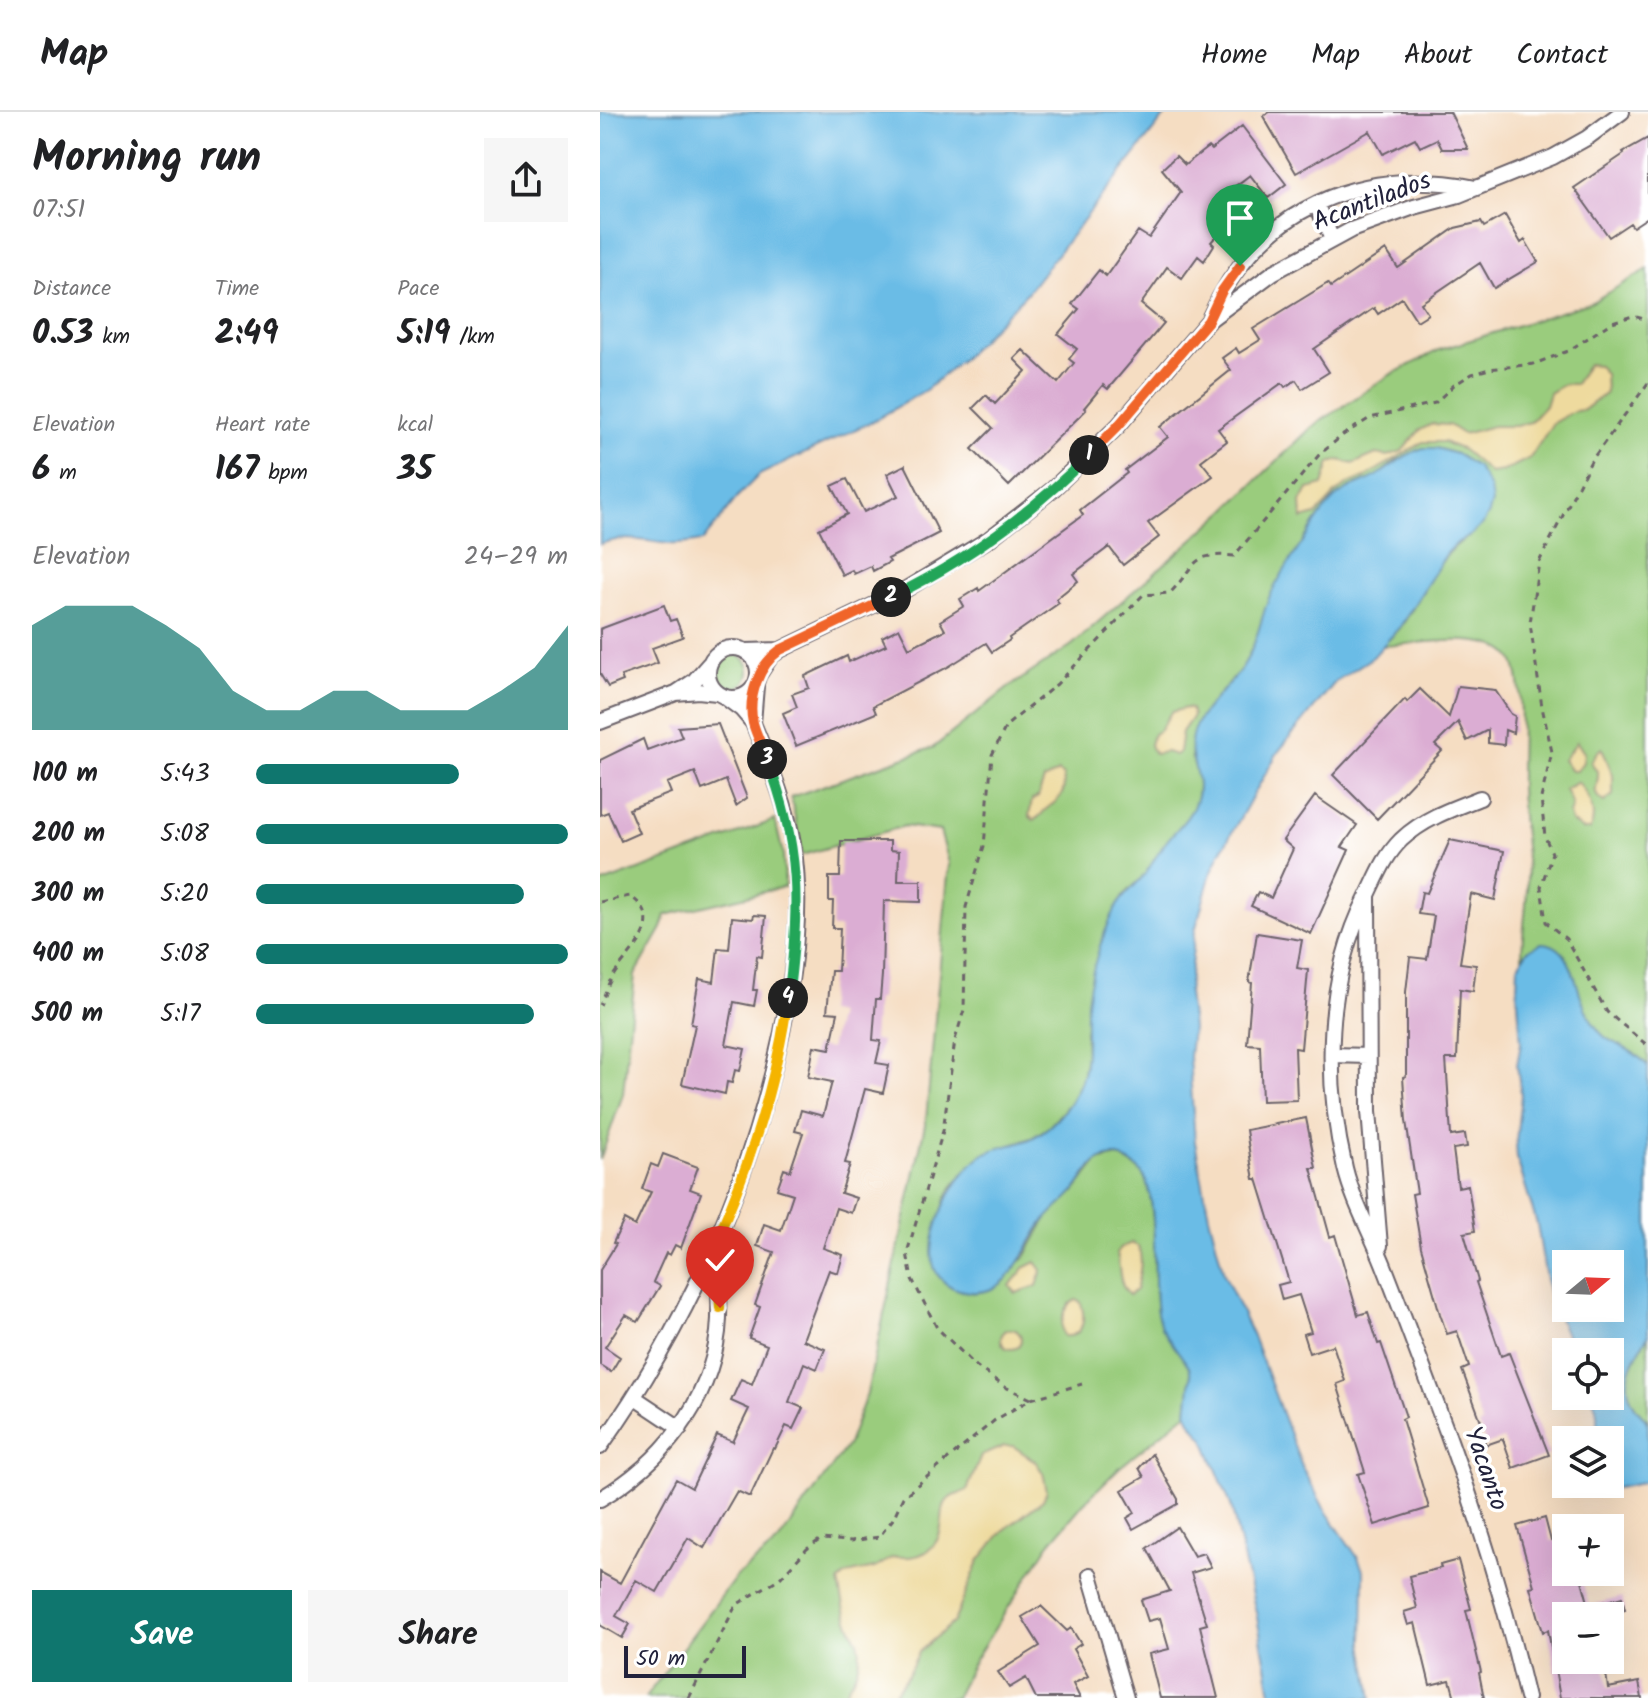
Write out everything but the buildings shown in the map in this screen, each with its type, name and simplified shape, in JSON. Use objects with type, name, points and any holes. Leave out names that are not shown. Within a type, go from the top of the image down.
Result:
[{"type":"street","name":"Acantilados","points":[[780,650],[903,591],[989,539],[1063,479],[1118,426],[1208,321],[1274,272],[1332,239],[1385,217],[1477,188],[1553,157],[1587,138],[1622,112]]},
{"type":"street","name":"Acantilados","points":[[1208,321],[1222,291],[1255,247],[1290,218],[1316,204],[1349,190],[1393,181],[1450,183],[1477,188]]},
{"type":"street","points":[[1316,204],[1332,239]]},
{"type":"street","points":[[600,722],[676,693],[694,681],[718,652],[739,648],[756,661],[758,679],[753,723]]},
{"type":"street","points":[[746,651],[780,650]]},
{"type":"street","points":[[676,693],[698,691],[740,697],[753,689],[771,656],[780,650]]},
{"type":"street","points":[[600,1447],[635,1398],[696,1288],[736,1195],[768,1092],[787,1007],[796,943],[797,878],[793,845],[781,799],[753,723],[708,680],[709,664]]},
{"type":"street","name":"Yacanto","points":[[1480,798],[1425,821],[1410,832],[1389,854],[1348,936],[1339,974],[1332,1055],[1335,1117],[1346,1171],[1480,1530],[1510,1627],[1527,1698]]},
{"type":"street","name":"Yacanto","points":[[1368,895],[1369,1111],[1382,1261]]},
{"type":"street","points":[[1332,1055],[1368,1056]]},
{"type":"street","points":[[600,1499],[635,1477],[656,1458],[680,1428],[703,1386],[714,1354],[720,1308],[716,1242]]},
{"type":"street","points":[[635,1398],[680,1428]]},
{"type":"street","points":[[1090,1575],[1126,1698]]},
{"type":"path","points":[[1031,1399],[985,1373],[937,1328],[912,1279],[907,1253],[943,1131],[955,1040],[964,1010],[966,907],[984,846],[992,755],[1006,726],[1057,684],[1143,595],[1170,593],[1194,561],[1211,554],[1234,556],[1319,455],[1343,435],[1370,418],[1435,403],[1454,385],[1472,374],[1534,364],[1568,351],[1612,322],[1633,316],[1648,320]]},
{"type":"path","points":[[1648,383],[1591,461],[1539,562],[1530,623],[1552,752],[1541,798],[1545,837],[1552,853],[1541,887],[1546,922],[1566,939],[1607,1012],[1648,1046]]},
{"type":"path","points":[[600,902],[630,896],[644,906],[648,920],[642,937],[610,981],[600,1005]]},
{"type":"path","points":[[689,1698],[736,1605],[780,1578],[807,1549],[821,1539],[851,1541],[879,1537],[893,1519],[903,1497],[995,1420],[1031,1399],[1082,1384]]},
{"type":"green space","points":[[1648,269],[1648,1066],[1605,1037],[1590,1021],[1565,955],[1528,950],[1522,957],[1527,877],[1520,786],[1519,682],[1512,658],[1502,649],[1470,641],[1382,646],[1408,617],[1440,564],[1470,536],[1456,454],[1436,448],[1397,460],[1376,477],[1351,487],[1334,499],[1319,517],[1304,540],[1243,667],[1206,710],[1191,756],[1198,775],[1198,786],[1191,814],[1167,841],[1144,876],[1123,896],[1109,923],[1093,979],[1081,1083],[1070,1103],[1049,1127],[1031,1138],[980,1156],[952,1187],[939,1220],[933,1259],[952,1287],[974,1293],[1025,1257],[1049,1214],[1074,1192],[1098,1161],[1118,1156],[1135,1166],[1143,1175],[1151,1203],[1157,1313],[1186,1360],[1191,1374],[1187,1413],[1119,1468],[1049,1544],[974,1661],[955,1698],[645,1698],[736,1577],[778,1542],[848,1444],[867,1393],[926,1120],[949,863],[940,831],[905,826],[802,855],[791,797],[934,747],[1008,688],[1072,645],[1225,511],[1312,427],[1390,375],[1439,350],[1592,302]]},
{"type":"green space","points":[[732,654],[744,659],[749,671],[744,683],[732,688],[720,683],[715,671],[720,659]]},
{"type":"green space","points":[[775,820],[783,854],[785,887],[666,915],[662,928],[635,975],[623,1094],[600,1160],[600,884]]},
{"type":"green space","points":[[1648,1335],[1648,1421],[1631,1399],[1628,1379]]},
{"type":"sand","points":[[1588,364],[1598,365],[1605,374],[1606,393],[1584,410],[1574,411],[1553,423],[1530,458],[1504,471],[1490,473],[1463,450],[1444,442],[1423,442],[1348,484],[1316,515],[1302,519],[1301,502],[1308,489],[1323,485],[1330,463],[1340,460],[1353,464],[1376,454],[1388,456],[1402,451],[1420,430],[1432,424],[1449,425],[1463,434],[1493,426],[1516,426],[1530,422],[1545,406],[1549,393],[1564,384],[1575,384]]},
{"type":"sand","points":[[1191,709],[1193,716],[1182,732],[1179,752],[1175,755],[1166,752],[1154,754],[1150,745],[1153,734],[1160,730],[1171,712]]},
{"type":"sand","points":[[1577,742],[1584,753],[1583,762],[1577,771],[1571,771],[1563,760]]},
{"type":"sand","points":[[1602,748],[1613,775],[1613,795],[1604,802],[1597,796],[1598,773],[1591,762]]},
{"type":"sand","points":[[1058,772],[1063,776],[1062,794],[1034,820],[1029,816],[1032,800],[1038,797],[1044,780]]},
{"type":"sand","points":[[1578,782],[1591,805],[1593,817],[1590,830],[1583,830],[1571,822],[1569,814],[1572,805],[1565,789]]},
{"type":"sand","points":[[1131,1243],[1138,1246],[1141,1263],[1136,1290],[1129,1295],[1121,1281],[1117,1253]]},
{"type":"sand","points":[[1036,1262],[1042,1270],[1037,1286],[1016,1293],[1010,1286],[1024,1268]]},
{"type":"sand","points":[[1076,1300],[1082,1307],[1082,1325],[1076,1333],[1064,1336],[1064,1315],[1068,1306]]},
{"type":"sand","points":[[1011,1329],[1018,1332],[1021,1339],[1018,1346],[1011,1349],[1004,1346],[1001,1339],[1004,1332]]},
{"type":"sand","points":[[1004,1446],[1013,1446],[1035,1461],[1043,1473],[1047,1491],[1043,1500],[1003,1531],[979,1561],[954,1622],[919,1652],[891,1698],[842,1698],[855,1673],[860,1650],[849,1624],[839,1581],[851,1573],[877,1567],[893,1557],[926,1552],[938,1538],[946,1502],[967,1490],[981,1456]]},
{"type":"water","points":[[600,112],[1168,112],[1025,295],[962,359],[927,389],[877,419],[759,475],[703,541],[674,544],[626,539],[600,544]]},
{"type":"water","points":[[1423,448],[1456,454],[1477,467],[1490,488],[1492,502],[1489,513],[1483,524],[1447,553],[1400,627],[1373,657],[1336,681],[1278,752],[1219,855],[1195,931],[1188,993],[1195,1142],[1224,1274],[1254,1339],[1303,1469],[1324,1508],[1358,1558],[1364,1573],[1363,1643],[1372,1698],[1272,1698],[1231,1505],[1204,1439],[1187,1413],[1189,1367],[1161,1328],[1157,1313],[1151,1203],[1141,1172],[1118,1156],[1095,1163],[1071,1195],[1043,1222],[1013,1271],[995,1287],[970,1292],[951,1286],[941,1279],[934,1266],[932,1250],[941,1213],[971,1164],[988,1152],[1040,1134],[1057,1119],[1077,1090],[1085,1063],[1090,986],[1105,932],[1119,903],[1145,874],[1194,806],[1198,783],[1191,749],[1193,732],[1203,714],[1247,658],[1268,600],[1280,577],[1318,518],[1335,498]]},
{"type":"water","points":[[1541,943],[1552,945],[1560,951],[1572,969],[1587,1012],[1597,1029],[1648,1066],[1648,1335],[1630,1369],[1628,1386],[1634,1405],[1648,1425],[1648,1482],[1624,1487],[1624,1426],[1596,1426],[1596,1410],[1624,1410],[1624,1338],[1567,1338],[1561,1322],[1624,1322],[1624,1250],[1552,1250],[1552,1301],[1548,1291],[1537,1224],[1517,1159],[1521,1095],[1517,1065],[1521,1043],[1518,966],[1528,950]]},
{"type":"route","points":[[720,1308],[716,1242],[736,1195],[772,1077],[787,1007],[796,943],[797,878],[793,845],[773,774],[753,723],[758,676],[771,656],[780,650],[903,591],[942,568],[989,539],[1053,489],[1118,426],[1208,321],[1222,291],[1240,266]]}]
